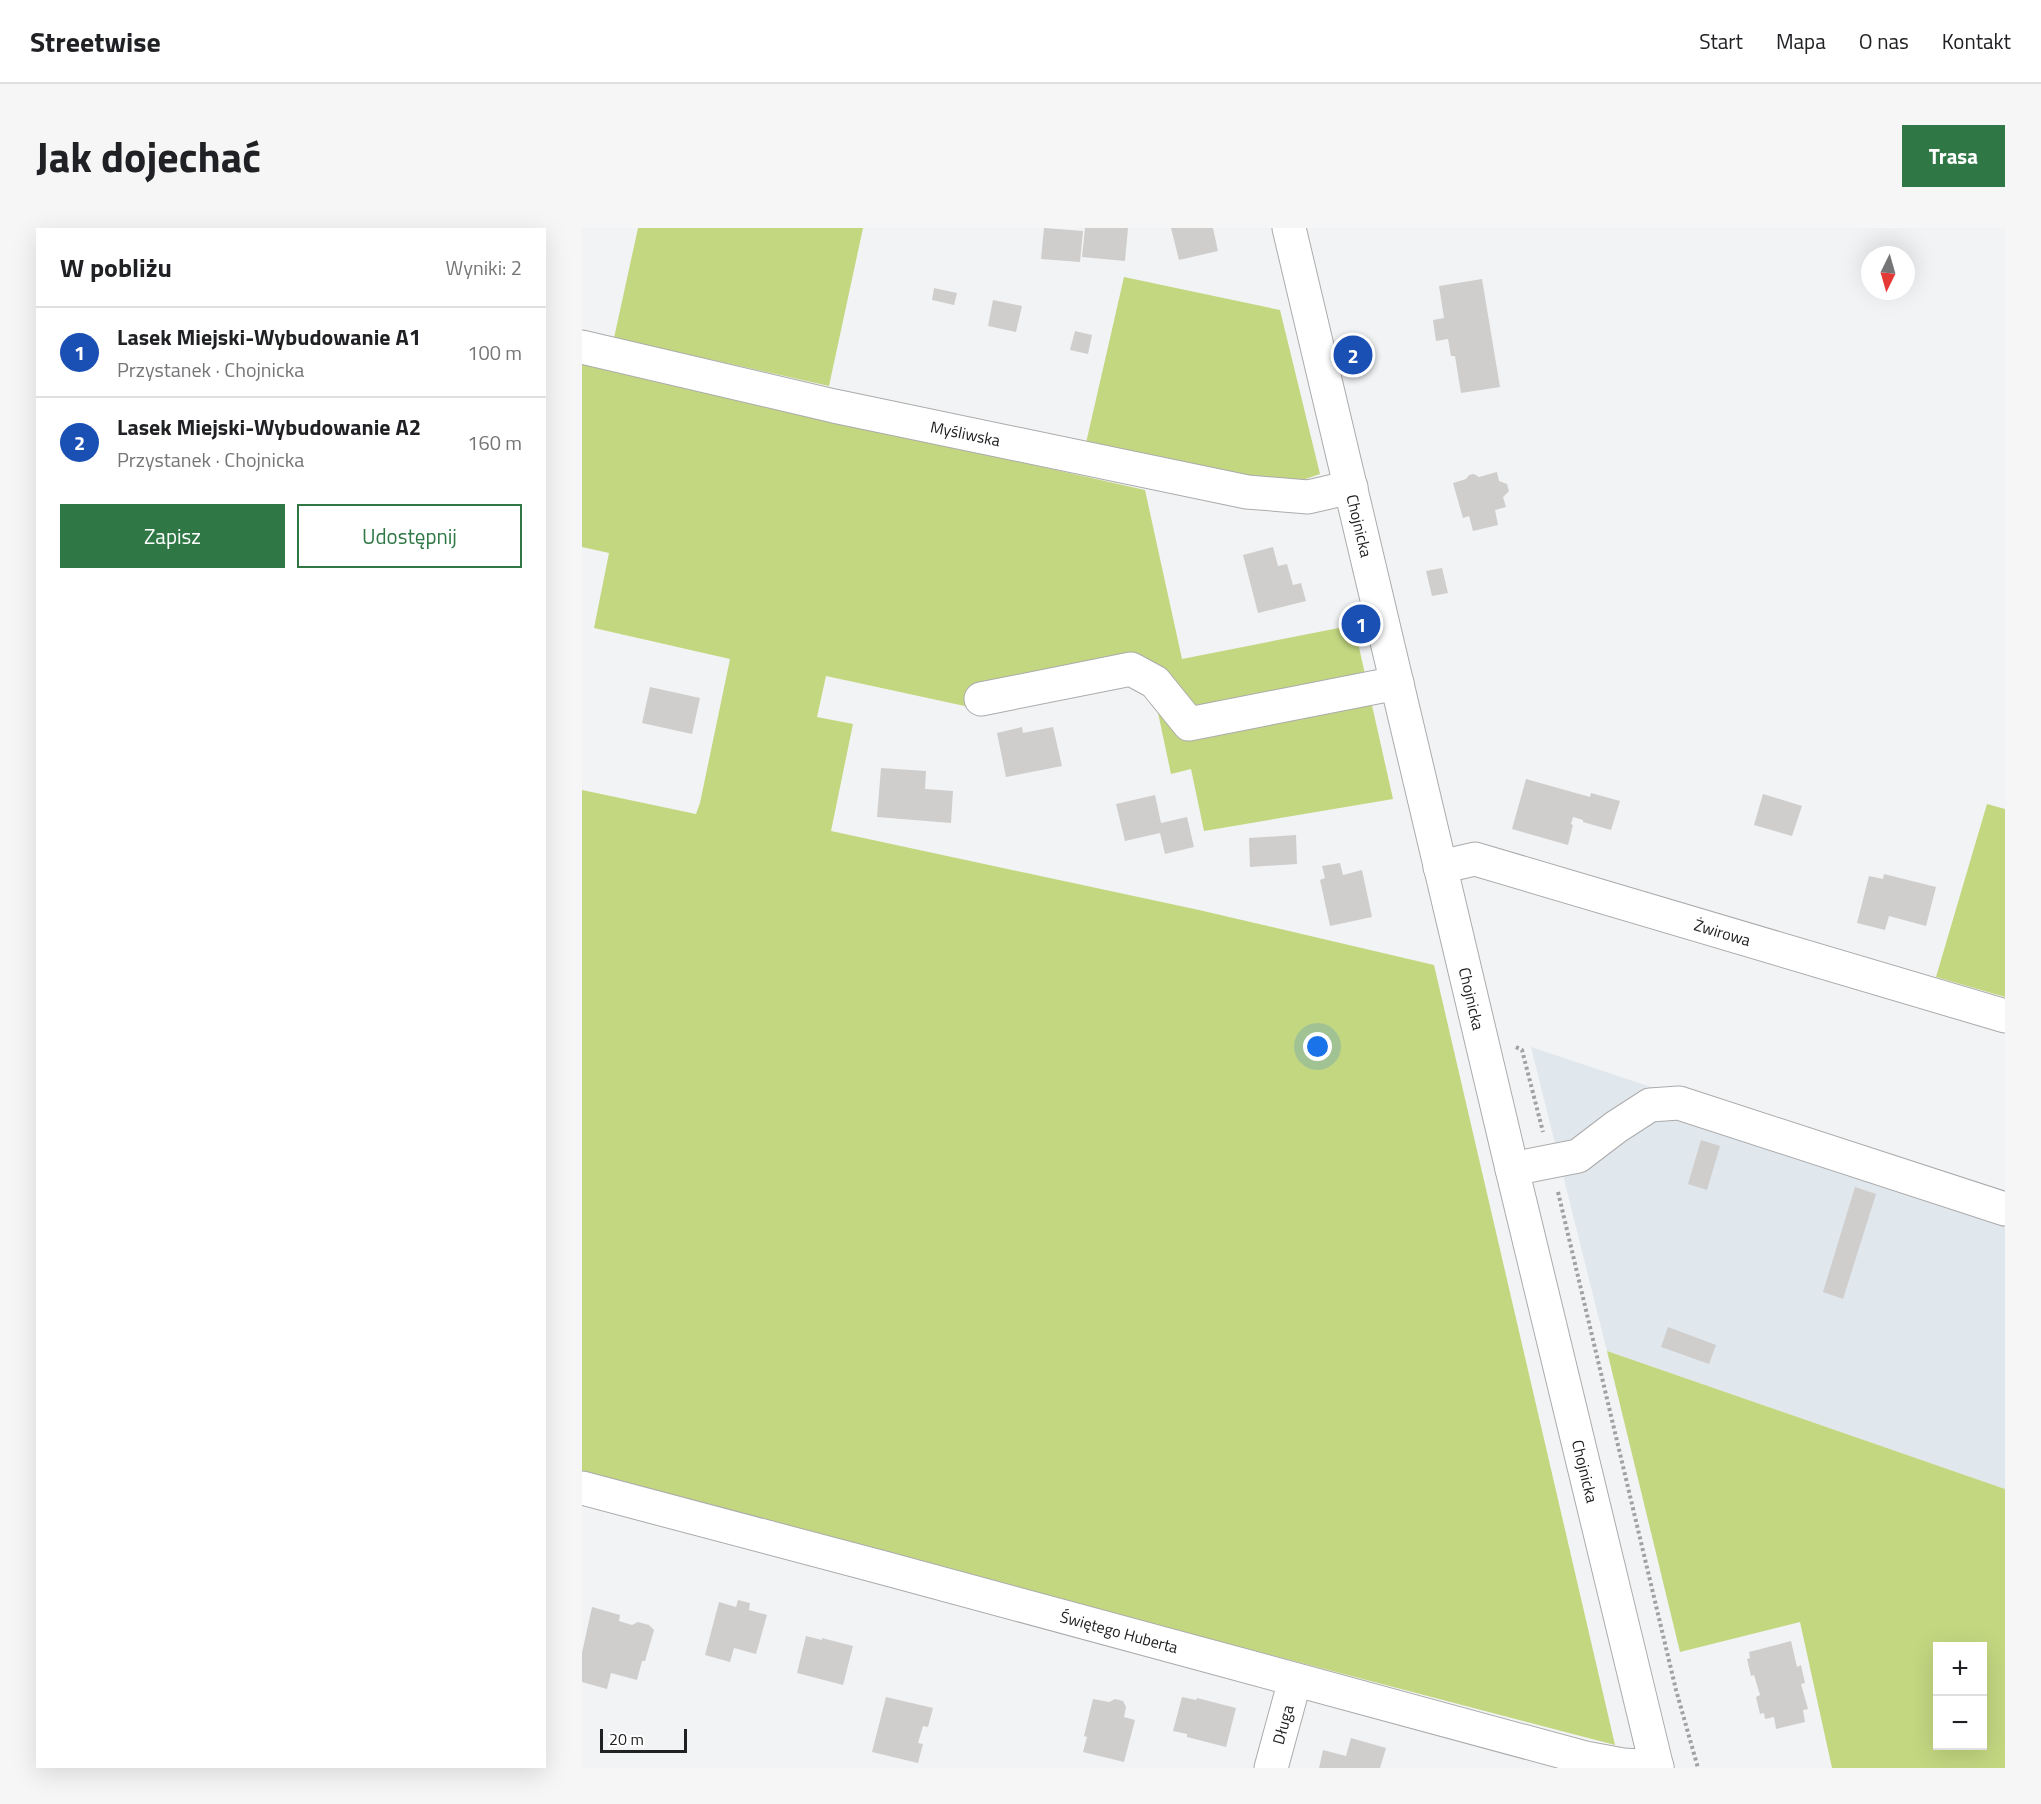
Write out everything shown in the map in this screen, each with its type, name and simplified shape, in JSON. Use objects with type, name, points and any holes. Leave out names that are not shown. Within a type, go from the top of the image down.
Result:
[{"type":"street","name":"Chojnicka","points":[[1289,228],[1512,1169],[1657,1768]]},
{"type":"street","name":"Myśliwska","points":[[582,348],[834,406],[1247,492],[1308,497],[1351,487]]},
{"type":"street","points":[[981,699],[1131,669],[1155,681],[1189,724],[1397,683]]},
{"type":"street","name":"Żwirowa","points":[[1440,867],[1475,859],[2005,1016]]},
{"type":"street","points":[[1512,1169],[1578,1156],[1650,1105],[1678,1103],[2005,1209]]},
{"type":"street","name":"Świętego Huberta","points":[[582,1488],[1585,1758],[1657,1768]]},
{"type":"street","name":"Długa","points":[[1271,1768],[1294,1680]]},
{"type":"shaded area","points":[[1531,1047],[2005,1205],[2005,1489],[1607,1351]]},
{"type":"green space","points":[[638,228],[863,228],[829,386],[614,338]]},
{"type":"green space","points":[[1124,277],[1280,310],[1320,474],[1283,487],[1086,443]]},
{"type":"green space","points":[[582,363],[1145,490],[1182,659],[1354,625],[1393,799],[1204,831],[1191,769],[1171,774],[1154,694],[1127,676],[974,708],[826,676],[817,717],[853,724],[831,831],[1199,910],[1434,965],[1615,1745],[582,1475],[582,790],[696,814],[730,659],[594,628],[609,553],[582,547]]},
{"type":"green space","points":[[1987,804],[2005,809],[2005,997],[1936,977]]},
{"type":"green space","points":[[1607,1351],[2005,1489],[2005,1768],[1832,1768],[1800,1622],[1680,1652]]},
{"type":"building","points":[[1044,228],[1083,231],[1080,262],[1041,259]]},
{"type":"building","points":[[1085,228],[1128,228],[1125,261],[1082,257]]},
{"type":"building","points":[[1171,228],[1213,228],[1218,251],[1179,260]]},
{"type":"building","points":[[1482,279],[1500,387],[1461,393],[1455,356],[1451,356],[1448,339],[1436,341],[1433,320],[1444,318],[1439,286]]},
{"type":"building","points":[[934,288],[957,293],[954,305],[932,300]]},
{"type":"building","points":[[993,300],[1022,306],[1016,332],[988,326]]},
{"type":"building","points":[[1075,331],[1092,335],[1088,354],[1070,350]]},
{"type":"building","points":[[1497,472],[1499,481],[1507,484],[1509,491],[1503,497],[1506,507],[1495,510],[1498,525],[1473,531],[1469,516],[1463,518],[1453,483],[1466,479],[1469,475],[1474,474],[1479,477]]},
{"type":"building","points":[[1273,547],[1278,566],[1287,564],[1293,585],[1301,583],[1306,601],[1258,613],[1243,555]]},
{"type":"building","points":[[1442,568],[1448,593],[1432,596],[1426,571]]},
{"type":"building","points":[[650,687],[700,698],[692,734],[642,723]]},
{"type":"building","points":[[1022,727],[1023,733],[1053,727],[1062,766],[1006,777],[997,733]]},
{"type":"building","points":[[881,768],[926,771],[925,789],[953,791],[951,823],[877,817]]},
{"type":"building","points":[[1526,779],[1590,797],[1591,793],[1620,801],[1611,830],[1573,817],[1568,845],[1512,829]]},
{"type":"building","points":[[1763,794],[1802,806],[1792,836],[1754,825]]},
{"type":"building","points":[[1155,795],[1161,823],[1187,817],[1194,847],[1165,854],[1160,833],[1125,841],[1116,804]]},
{"type":"building","points":[[1296,835],[1297,864],[1250,867],[1249,838]]},
{"type":"building","points":[[1340,863],[1343,875],[1362,870],[1372,917],[1330,926],[1320,880],[1325,878],[1322,866]]},
{"type":"building","points":[[1884,874],[1936,887],[1926,926],[1889,916],[1885,930],[1857,923],[1869,876],[1883,879]]},
{"type":"building","points":[[1701,1140],[1720,1146],[1707,1190],[1688,1184]]},
{"type":"building","points":[[1855,1187],[1876,1194],[1843,1299],[1823,1292]]},
{"type":"building","points":[[1668,1327],[1716,1345],[1709,1364],[1661,1347]]},
{"type":"building","points":[[738,1600],[750,1603],[749,1610],[767,1615],[756,1654],[734,1648],[730,1662],[705,1655],[719,1602],[736,1607]]},
{"type":"building","points":[[592,1607],[620,1615],[619,1621],[632,1625],[638,1622],[649,1625],[654,1630],[637,1680],[611,1673],[607,1689],[582,1682],[582,1653]]},
{"type":"building","points":[[806,1636],[853,1646],[843,1685],[797,1673]]},
{"type":"building","points":[[1791,1641],[1797,1667],[1801,1665],[1805,1683],[1801,1684],[1808,1709],[1803,1710],[1805,1722],[1776,1729],[1774,1717],[1765,1719],[1764,1713],[1760,1714],[1756,1697],[1760,1695],[1754,1675],[1751,1676],[1747,1659],[1750,1658],[1749,1652]]},
{"type":"building","points":[[886,1697],[933,1708],[928,1727],[923,1726],[918,1743],[923,1744],[918,1763],[872,1752]]},
{"type":"building","points":[[1182,1697],[1196,1700],[1197,1698],[1236,1708],[1226,1747],[1173,1731]]},
{"type":"building","points":[[1093,1699],[1109,1702],[1115,1699],[1123,1701],[1126,1707],[1124,1717],[1135,1720],[1124,1762],[1083,1752],[1087,1737],[1084,1736]]},
{"type":"building","points":[[1351,1738],[1386,1748],[1380,1768],[1319,1768],[1323,1750],[1346,1756]]},
{"type":"place","name":"Lasek Miejski-Wybudowanie A2","points":[[1353,355]]},
{"type":"place","name":"Lasek Miejski-Wybudowanie A1","points":[[1361,624]]}]
